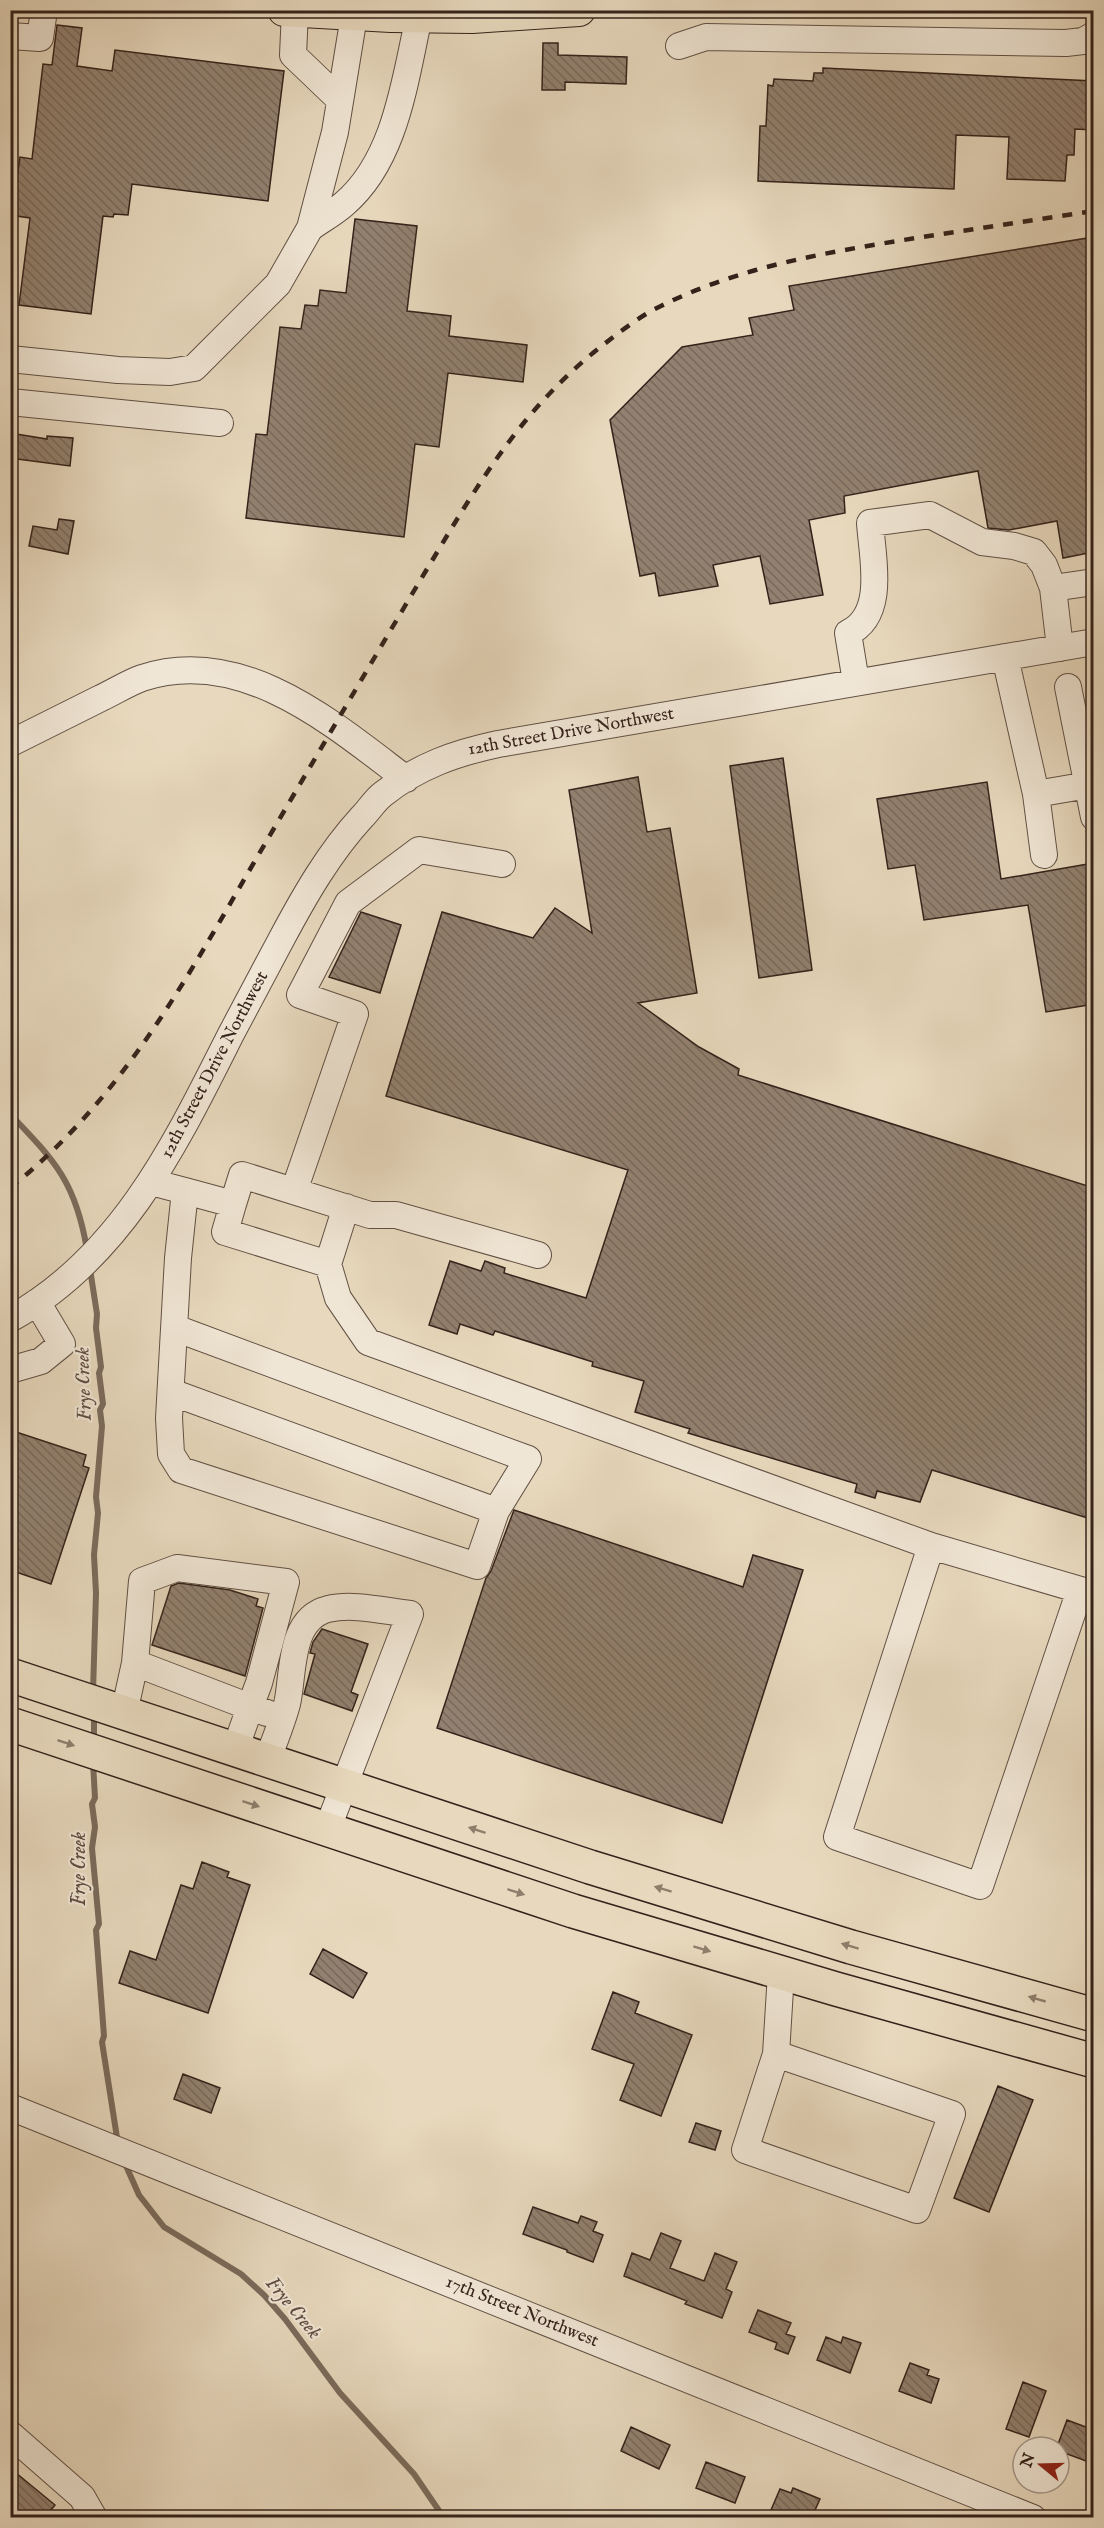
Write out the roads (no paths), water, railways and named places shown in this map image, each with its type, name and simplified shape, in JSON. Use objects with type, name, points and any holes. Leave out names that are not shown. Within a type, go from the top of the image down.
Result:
[{"type":"highway","points":[[10,1675],[590,1867],[851,1947],[1094,2015]]},
{"type":"highway","points":[[10,1724],[573,1911],[781,1973],[1094,2061]]},
{"type":"main road","points":[[284,10],[419,17],[472,17],[579,10]]},
{"type":"street","points":[[10,36],[40,38],[44,10]]},
{"type":"street","points":[[295,11],[293,55],[340,100]]},
{"type":"street","points":[[10,359],[118,370],[170,372],[194,368],[278,284],[310,228],[335,132],[355,12]]},
{"type":"street","points":[[310,228],[346,203],[370,174],[389,137],[403,89],[419,17]]},
{"type":"street","points":[[679,46],[706,37],[1066,43],[1090,41]]},
{"type":"street","points":[[10,402],[220,423]]},
{"type":"street","points":[[856,682],[848,633],[857,629],[864,620],[875,590],[870,523],[930,514],[982,542],[1014,546],[1034,552],[1044,565],[1053,588],[1060,648]]},
{"type":"street","points":[[1053,588],[1094,582]]},
{"type":"street","name":"12th Street Drive Northwest","points":[[10,1319],[37,1302],[69,1277],[105,1244],[134,1207],[196,1106],[309,887],[345,835],[382,794],[406,779],[456,753],[498,744],[1094,642]]},
{"type":"street","points":[[1005,657],[1036,794],[1044,855]]},
{"type":"street","points":[[11,743],[142,678],[191,669],[249,679],[280,693],[334,725],[406,779]]},
{"type":"street","points":[[1068,687],[1091,784],[1094,818]]},
{"type":"street","points":[[1036,794],[1091,784]]},
{"type":"street","points":[[294,1191],[355,1014],[300,995],[348,903],[419,850],[502,864]]},
{"type":"street","points":[[328,1264],[225,1232],[242,1175],[370,1215],[396,1215],[538,1255]]},
{"type":"street","points":[[151,1182],[233,1204]]},
{"type":"street","points":[[175,1328],[528,1459],[496,1511],[477,1566],[180,1470],[171,1454],[171,1392],[175,1328],[185,1191]]},
{"type":"street","points":[[346,1207],[328,1264],[338,1298],[368,1342],[931,1546],[1087,1592],[980,1886],[837,1837],[931,1546]]},
{"type":"street","points":[[10,1370],[41,1361],[62,1344],[37,1302]]},
{"type":"street","points":[[171,1392],[496,1511]]},
{"type":"street","points":[[124,1713],[135,1663],[142,1581],[177,1568],[286,1582],[259,1683],[235,1750]]},
{"type":"street","points":[[267,1761],[287,1704],[291,1665],[309,1619],[326,1609],[345,1608],[410,1614],[327,1830]]},
{"type":"street","points":[[135,1663],[282,1718]]},
{"type":"street","points":[[776,2054],[952,2114],[917,2210],[745,2150],[776,2054],[781,1973]]},
{"type":"street","name":"17th Street Northwest","points":[[10,2107],[1033,2517]]},
{"type":"street","points":[[10,2434],[82,2497],[94,2517]]},
{"type":"waterway","name":"Frye Creek","points":[[10,1114],[52,1160],[62,1175],[77,1207],[87,1250]]},
{"type":"waterway","name":"Frye Creek","points":[[90,1269],[97,1314],[96,1328],[103,1404],[100,1410],[102,1426],[96,1497],[98,1513],[94,1555],[96,1593],[93,1692]]},
{"type":"waterway","name":"Frye Creek","points":[[94,1714],[94,1740]]},
{"type":"waterway","name":"Frye Creek","points":[[93,1762],[95,1798],[92,1804],[95,1827],[92,1848],[99,1924],[96,1930],[104,2036],[102,2042],[118,2144]]},
{"type":"waterway","name":"Frye Creek","points":[[123,2159],[139,2195],[164,2227],[241,2274],[264,2295],[285,2319],[340,2393],[414,2474],[444,2518]]},
{"type":"railway","points":[[10,1188],[50,1153],[86,1116],[149,1036],[204,949],[478,486],[521,426],[573,371],[638,319],[691,292],[722,280],[818,255],[1094,211]]}]
